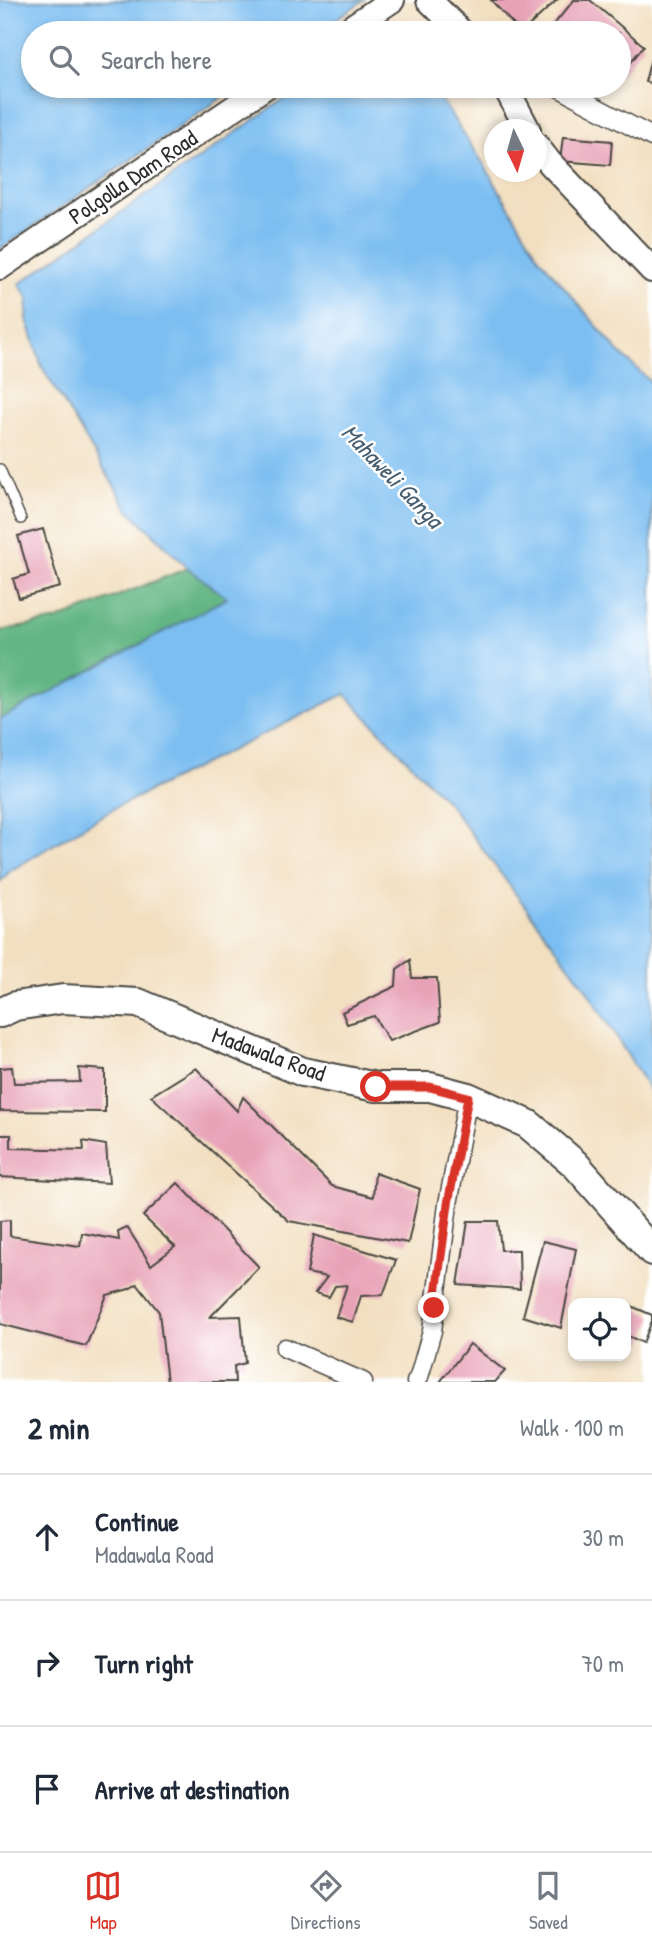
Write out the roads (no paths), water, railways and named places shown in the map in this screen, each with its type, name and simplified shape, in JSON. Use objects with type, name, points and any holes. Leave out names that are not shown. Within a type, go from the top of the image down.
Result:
[{"type":"main road","points":[[429,0],[449,21]]},
{"type":"main road","points":[[361,21],[389,2]]},
{"type":"main road","name":"Polgolla Dam Road","points":[[0,267],[248,98]]},
{"type":"main road","points":[[511,98],[522,119]]},
{"type":"main road","points":[[547,159],[652,270]]},
{"type":"main road","name":"Madawala Road","points":[[0,1013],[15,1006],[63,999],[138,1003],[303,1072],[376,1087],[430,1087],[468,1097],[528,1124],[575,1164],[652,1251]]},
{"type":"street","points":[[579,98],[652,137]]},
{"type":"street","points":[[416,1382],[432,1331],[448,1204],[468,1097]]},
{"type":"street","points":[[285,1348],[363,1382]]},
{"type":"lane","points":[[0,469],[21,519]]},
{"type":"water","points":[[0,0],[364,0],[333,21],[21,21],[21,98],[221,98],[0,249]]},
{"type":"water","name":"Mahaweli Ganga","points":[[285,98],[440,98],[484,165],[484,182],[494,182],[539,257],[617,350],[652,383],[652,1094],[585,987],[449,804],[345,694],[113,809],[10,871],[0,882],[0,719],[227,598],[188,568],[129,510],[42,367],[27,319],[28,298],[19,284]]}]
